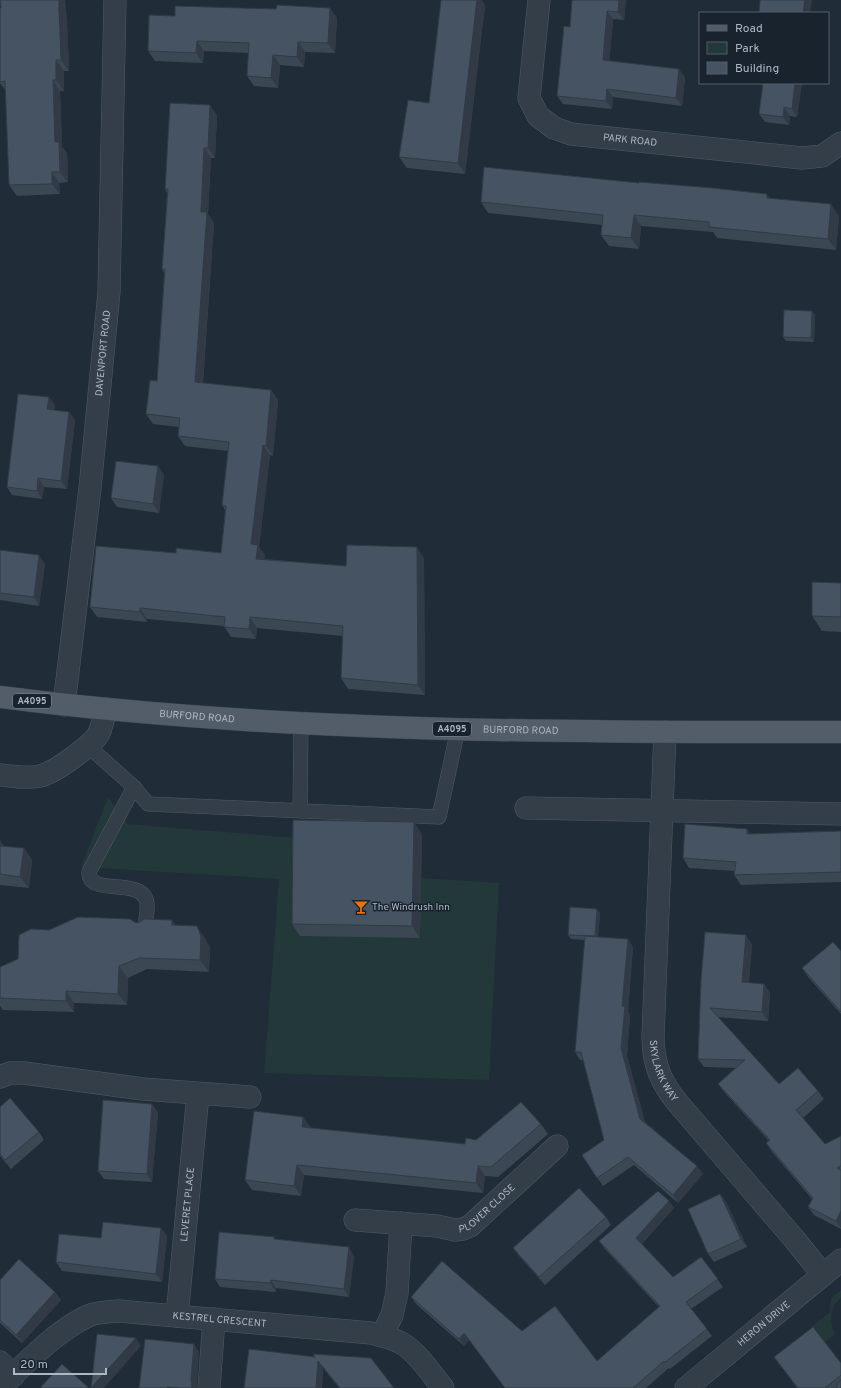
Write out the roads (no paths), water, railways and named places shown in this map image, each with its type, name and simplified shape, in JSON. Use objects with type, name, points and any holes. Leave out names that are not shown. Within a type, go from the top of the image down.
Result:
[{"type":"main road","name":"BURFORD ROAD","points":[[0,697],[106,709],[301,724],[458,729],[665,732],[841,732]]},
{"type":"street","name":"DAVENPORT ROAD","points":[[64,705],[90,488],[110,292],[115,0]]},
{"type":"street","name":"PARK ROAD","points":[[539,0],[529,98],[538,116],[554,128],[571,134],[802,158],[822,156],[841,143]]},
{"type":"street","points":[[0,775],[25,778],[41,776],[56,769],[88,746],[99,734],[106,709]]},
{"type":"street","name":"SKYLARK WAY","points":[[665,732],[653,1036],[653,1048],[657,1069],[666,1087],[677,1102],[823,1275]]},
{"type":"street","points":[[526,808],[663,812],[841,814]]},
{"type":"street","points":[[0,1077],[10,1073],[24,1074],[143,1089],[250,1097]]},
{"type":"street","name":"LEVERET PLACE","points":[[177,1316],[198,1094]]},
{"type":"street","name":"PLOVER CLOSE","points":[[354,1220],[437,1226],[455,1230],[464,1230],[557,1146]]},
{"type":"street","points":[[382,1336],[392,1315],[396,1298],[400,1223]]},
{"type":"street","name":"HERON DRIVE","points":[[686,1388],[841,1260]]},
{"type":"street","name":"KESTREL CRESCENT","points":[[4,1375],[55,1337],[88,1315],[118,1311],[357,1331],[382,1336],[393,1339],[405,1345],[443,1388]]},
{"type":"street","points":[[209,1388],[214,1319]]},
{"type":"lane","points":[[300,811],[301,724]]},
{"type":"lane","points":[[88,746],[134,787],[148,804],[439,817],[458,729]]},
{"type":"lane","points":[[134,787],[89,872],[89,876],[100,885],[133,889],[143,895],[147,903],[145,926]]},
{"type":"place","name":"The Windrush Inn","points":[[361,907]]}]
